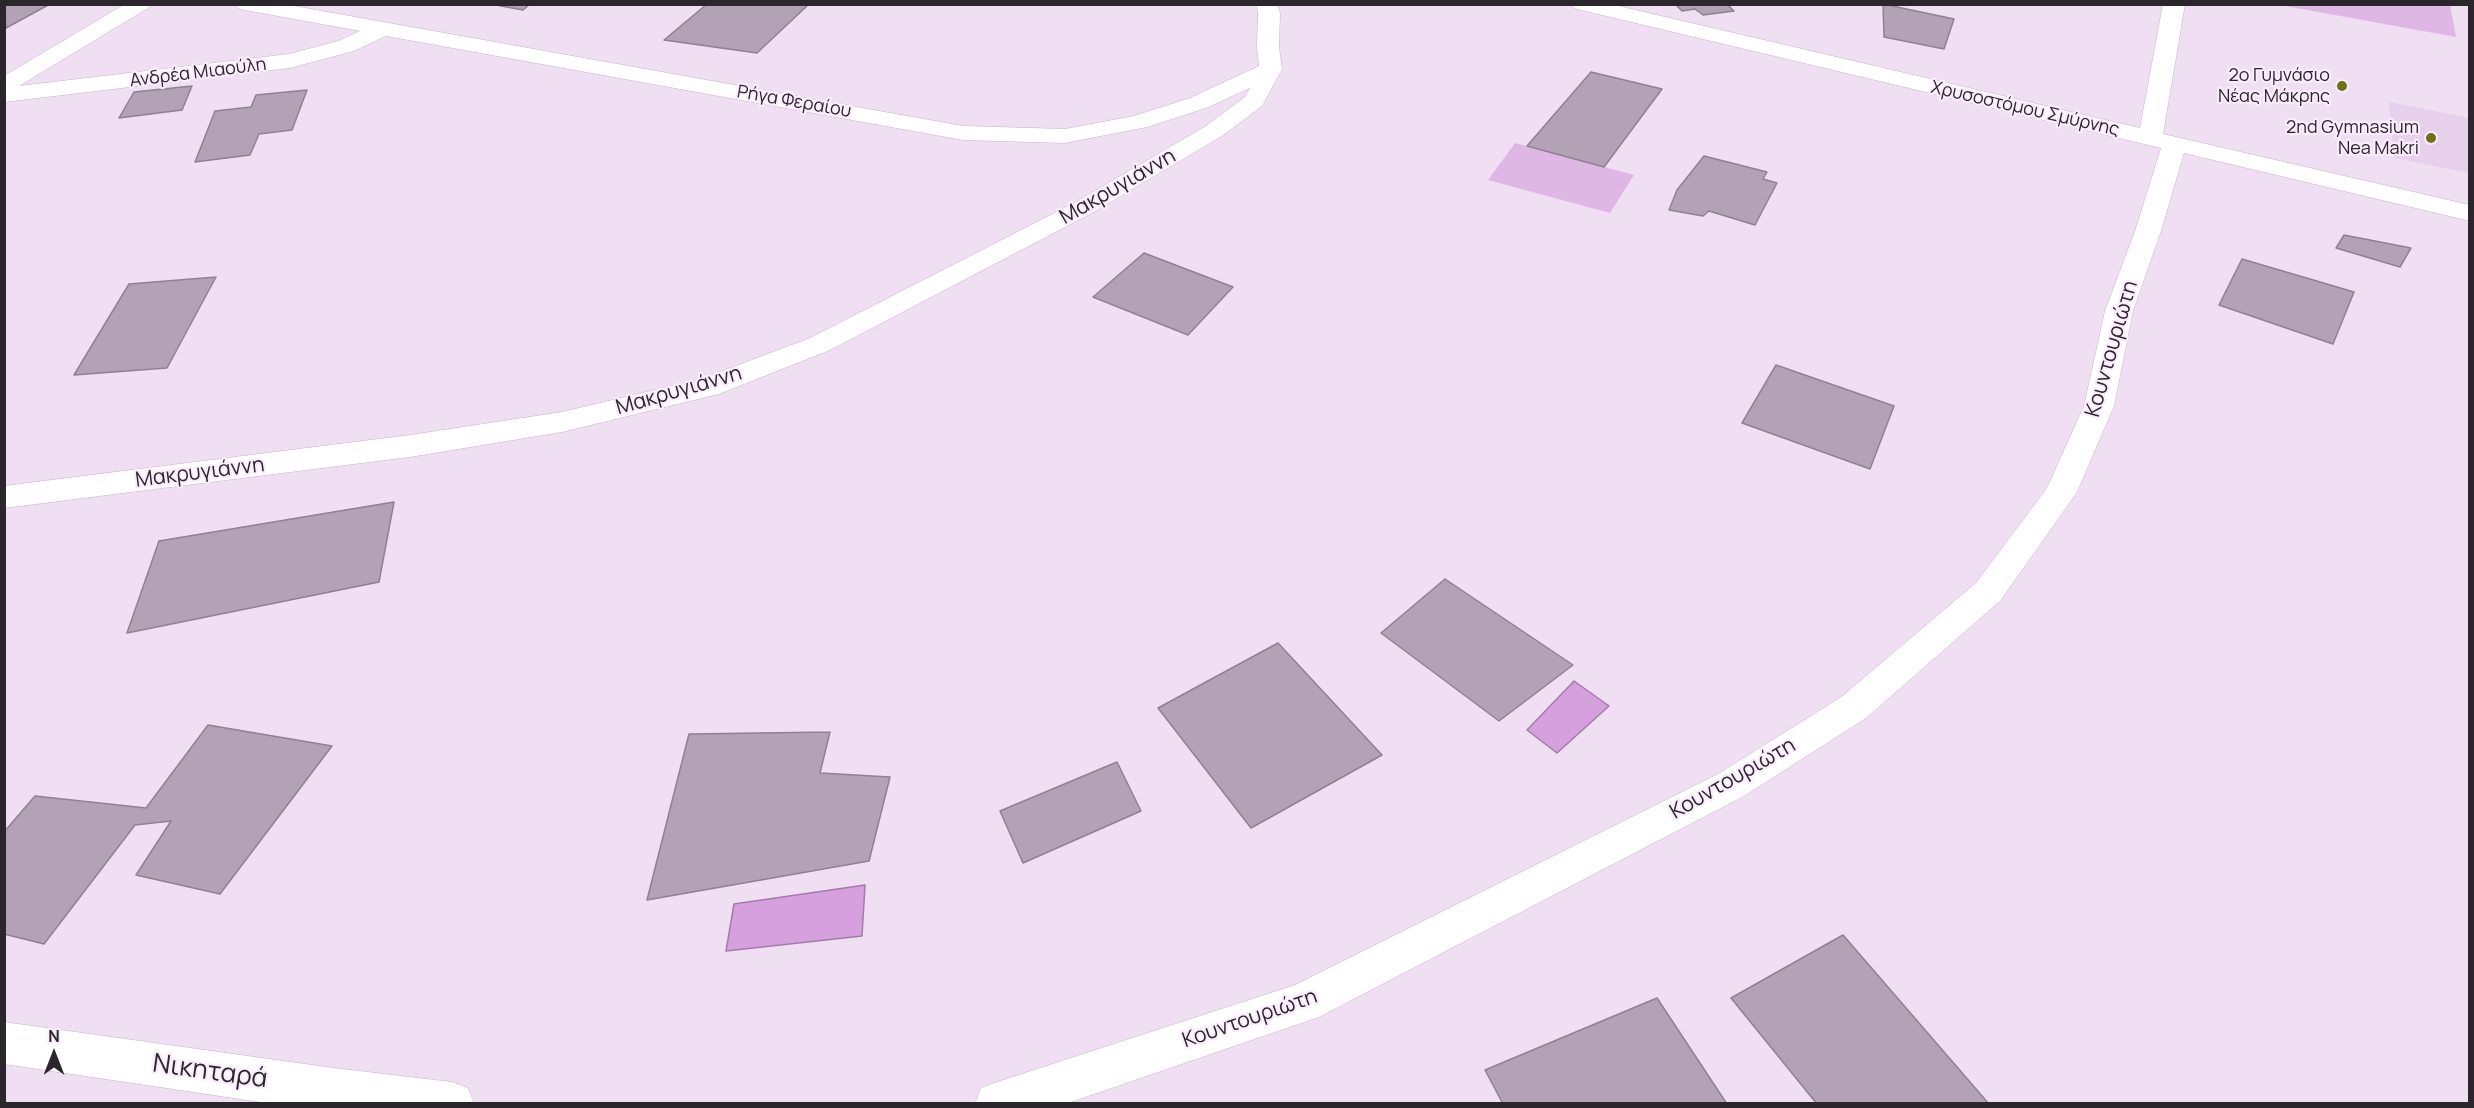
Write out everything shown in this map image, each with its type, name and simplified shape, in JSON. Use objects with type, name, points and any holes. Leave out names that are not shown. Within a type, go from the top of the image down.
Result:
[{"type":"street","points":[[4,86],[141,4]]},
{"type":"street","name":"Ρήγα Φεραίου","points":[[245,4],[963,133],[1003,136],[1065,136],[1139,122],[1198,103],[1271,69]]},
{"type":"street","points":[[1266,4],[1269,13],[1268,46],[1271,69]]},
{"type":"street","name":"Χρυσοστόμου Σμύρνης","points":[[1581,4],[2469,213]]},
{"type":"street","name":"Κουντουριώτη","points":[[997,1104],[1304,1003],[1731,785],[1853,708],[1988,592],[2061,492],[2099,406],[2119,311],[2148,231],[2162,142],[2174,4]]},
{"type":"street","name":"Ανδρέα Μιαούλη","points":[[4,95],[116,84],[290,61],[346,45],[386,28]]},
{"type":"street","name":"Μακρυγιάννη","points":[[4,497],[410,446],[562,422],[709,387],[820,344],[1083,208],[1214,131],[1254,100],[1271,69]]},
{"type":"street","name":"Νικηταρά","points":[[4,1043],[334,1090],[452,1104]]},
{"type":"shaded area","points":[[2280,5],[2450,5],[2456,37]]},
{"type":"shaded area","name":"2nd Gymnasium Nea Makri","points":[[2389,102],[2469,118],[2469,173],[2394,158]]},
{"type":"shaded area","points":[[1515,143],[1634,175],[1610,213],[1488,180]]},
{"type":"shaded area","points":[[1574,681],[1609,706],[1557,753],[1527,730]]},
{"type":"shaded area","points":[[865,885],[862,936],[726,951],[734,904]]},
{"type":"building","points":[[4,4],[50,4],[6,28]]},
{"type":"building","points":[[490,4],[530,4],[523,10]]},
{"type":"building","points":[[707,4],[808,5],[757,53],[664,40]]},
{"type":"building","points":[[1675,4],[1727,4],[1734,11],[1703,15],[1695,9],[1682,11]]},
{"type":"building","points":[[1883,4],[1954,19],[1944,49],[1884,37]]},
{"type":"building","points":[[1591,72],[1662,89],[1604,167],[1527,146]]},
{"type":"building","points":[[192,86],[182,110],[119,118],[134,92]]},
{"type":"building","points":[[307,90],[292,130],[259,134],[250,155],[195,162],[215,111],[251,107],[256,95]]},
{"type":"building","points":[[1704,156],[1767,172],[1763,179],[1777,183],[1755,225],[1709,211],[1703,216],[1669,210],[1677,190]]},
{"type":"building","points":[[2344,235],[2411,248],[2400,267],[2336,248]]},
{"type":"building","points":[[1144,253],[1233,287],[1188,335],[1093,297]]},
{"type":"building","points":[[2242,259],[2354,292],[2333,344],[2219,305]]},
{"type":"building","points":[[216,277],[167,368],[74,375],[129,284]]},
{"type":"building","points":[[1776,365],[1894,406],[1870,469],[1742,423]]},
{"type":"building","points":[[394,502],[379,582],[127,633],[159,541]]},
{"type":"building","points":[[1445,579],[1573,665],[1499,721],[1381,633]]},
{"type":"building","points":[[1278,643],[1382,755],[1251,828],[1158,708]]},
{"type":"building","points":[[208,725],[332,746],[220,894],[136,875],[171,821],[135,825],[44,944],[4,934],[4,832],[35,796],[146,808]]},
{"type":"building","points":[[830,732],[820,773],[890,777],[869,861],[647,900],[689,734]]},
{"type":"building","points":[[1117,762],[1141,811],[1023,863],[1000,811]]},
{"type":"building","points":[[1843,935],[1989,1104],[1817,1104],[1731,998]]},
{"type":"building","points":[[1657,998],[1727,1104],[1503,1104],[1485,1070]]},
{"type":"place","name":"2ο Γυμνάσιο Νέας Μάκρης","points":[[2342,86]]},
{"type":"place","name":"2nd Gymnasium Nea Makri","points":[[2431,138]]}]
